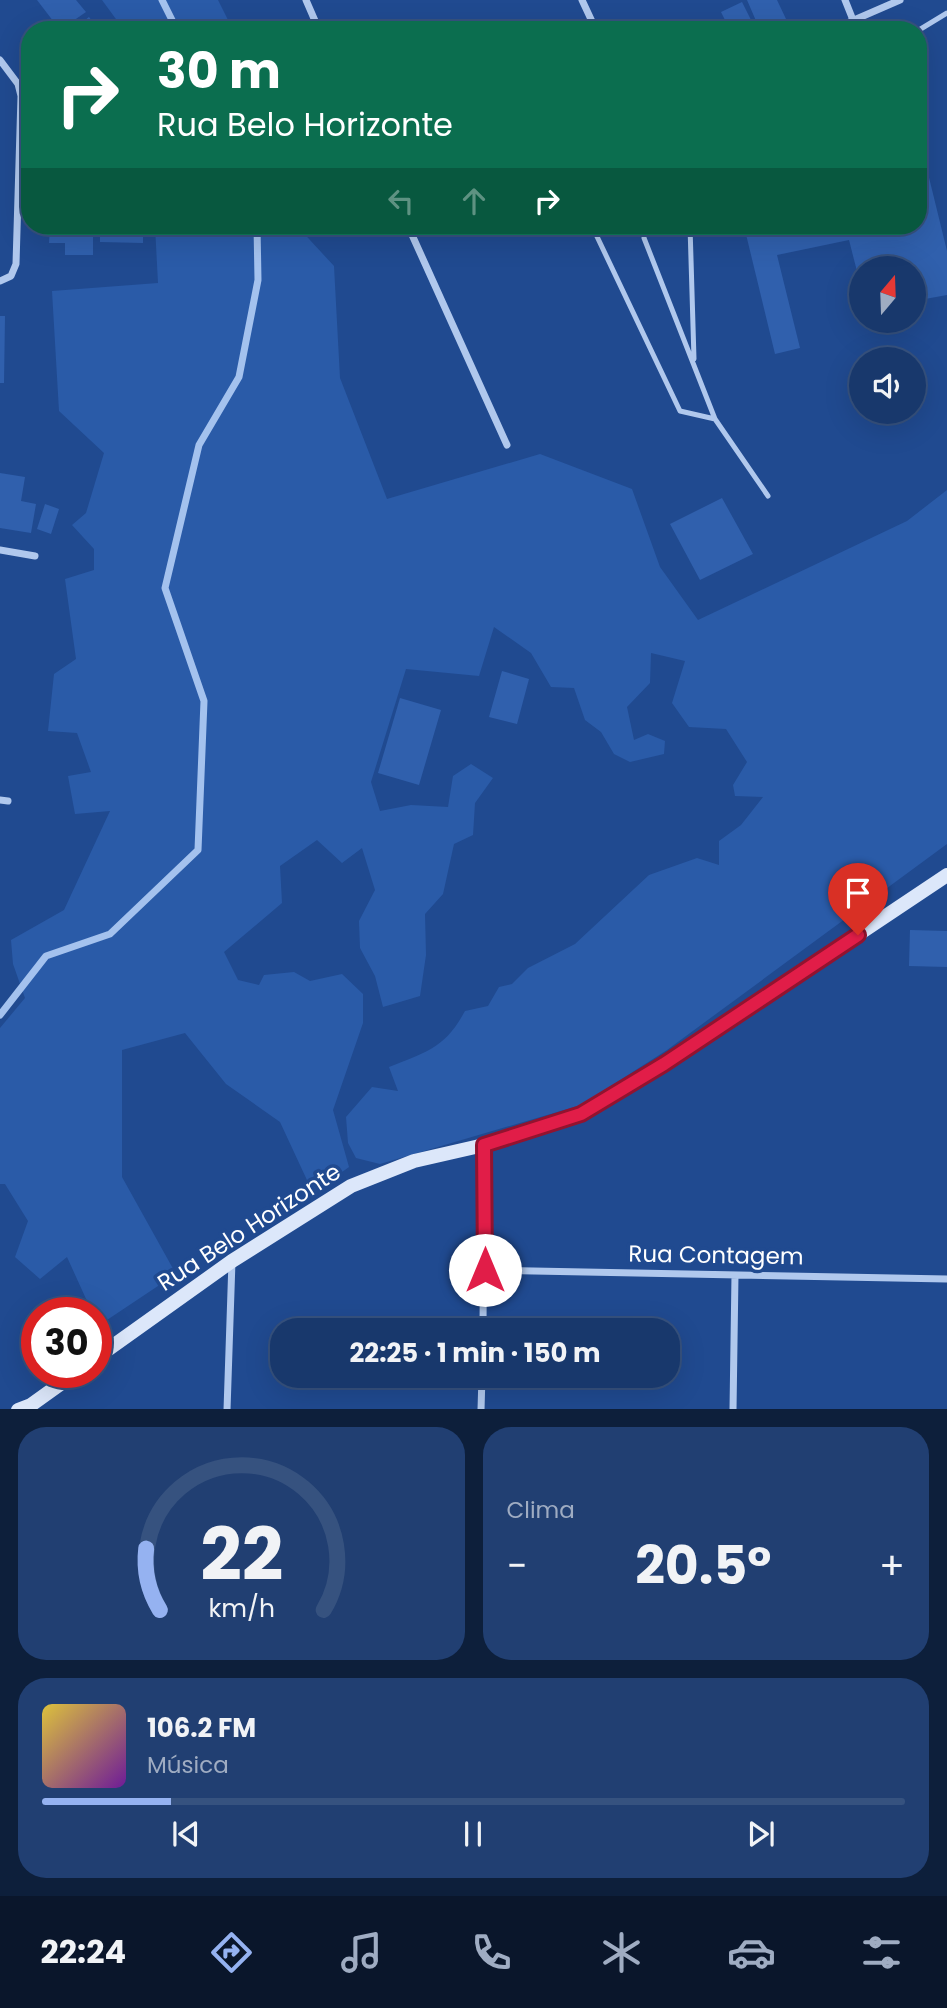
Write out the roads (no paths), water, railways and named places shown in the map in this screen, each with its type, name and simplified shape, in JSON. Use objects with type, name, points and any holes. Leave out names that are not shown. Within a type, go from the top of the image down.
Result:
[{"type":"street","points":[[306,0],[315,21]]},
{"type":"street","points":[[582,0],[592,21]]},
{"type":"street","points":[[845,0],[853,20],[900,0]]},
{"type":"street","points":[[0,60],[18,85],[21,96],[16,264],[11,276],[0,281]]},
{"type":"street","points":[[412,235],[507,444]]},
{"type":"street","points":[[0,550],[35,556]]},
{"type":"street","name":"Rua Belo Horizonte","points":[[112,1347],[232,1261],[351,1186],[414,1161],[484,1145],[581,1114],[664,1064],[947,875]]},
{"type":"street","points":[[483,1318],[484,1145]]},
{"type":"street","points":[[227,1409],[232,1261]]},
{"type":"street","name":"Rua Contagem","points":[[485,1270],[947,1279]]},
{"type":"street","points":[[733,1409],[736,1275]]},
{"type":"street","points":[[18,1409],[31,1405],[55,1388]]},
{"type":"street","points":[[481,1409],[482,1388]]},
{"type":"lane","points":[[927,25],[947,13]]},
{"type":"lane","points":[[596,235],[680,411],[715,419]]},
{"type":"lane","points":[[644,235],[715,419],[768,496]]},
{"type":"lane","points":[[690,235],[694,364]]},
{"type":"waterway","points":[[162,0],[172,21]]},
{"type":"waterway","points":[[0,1015],[46,956],[110,934],[198,850],[204,701],[165,588],[199,445],[239,377],[258,280],[257,235]]}]
